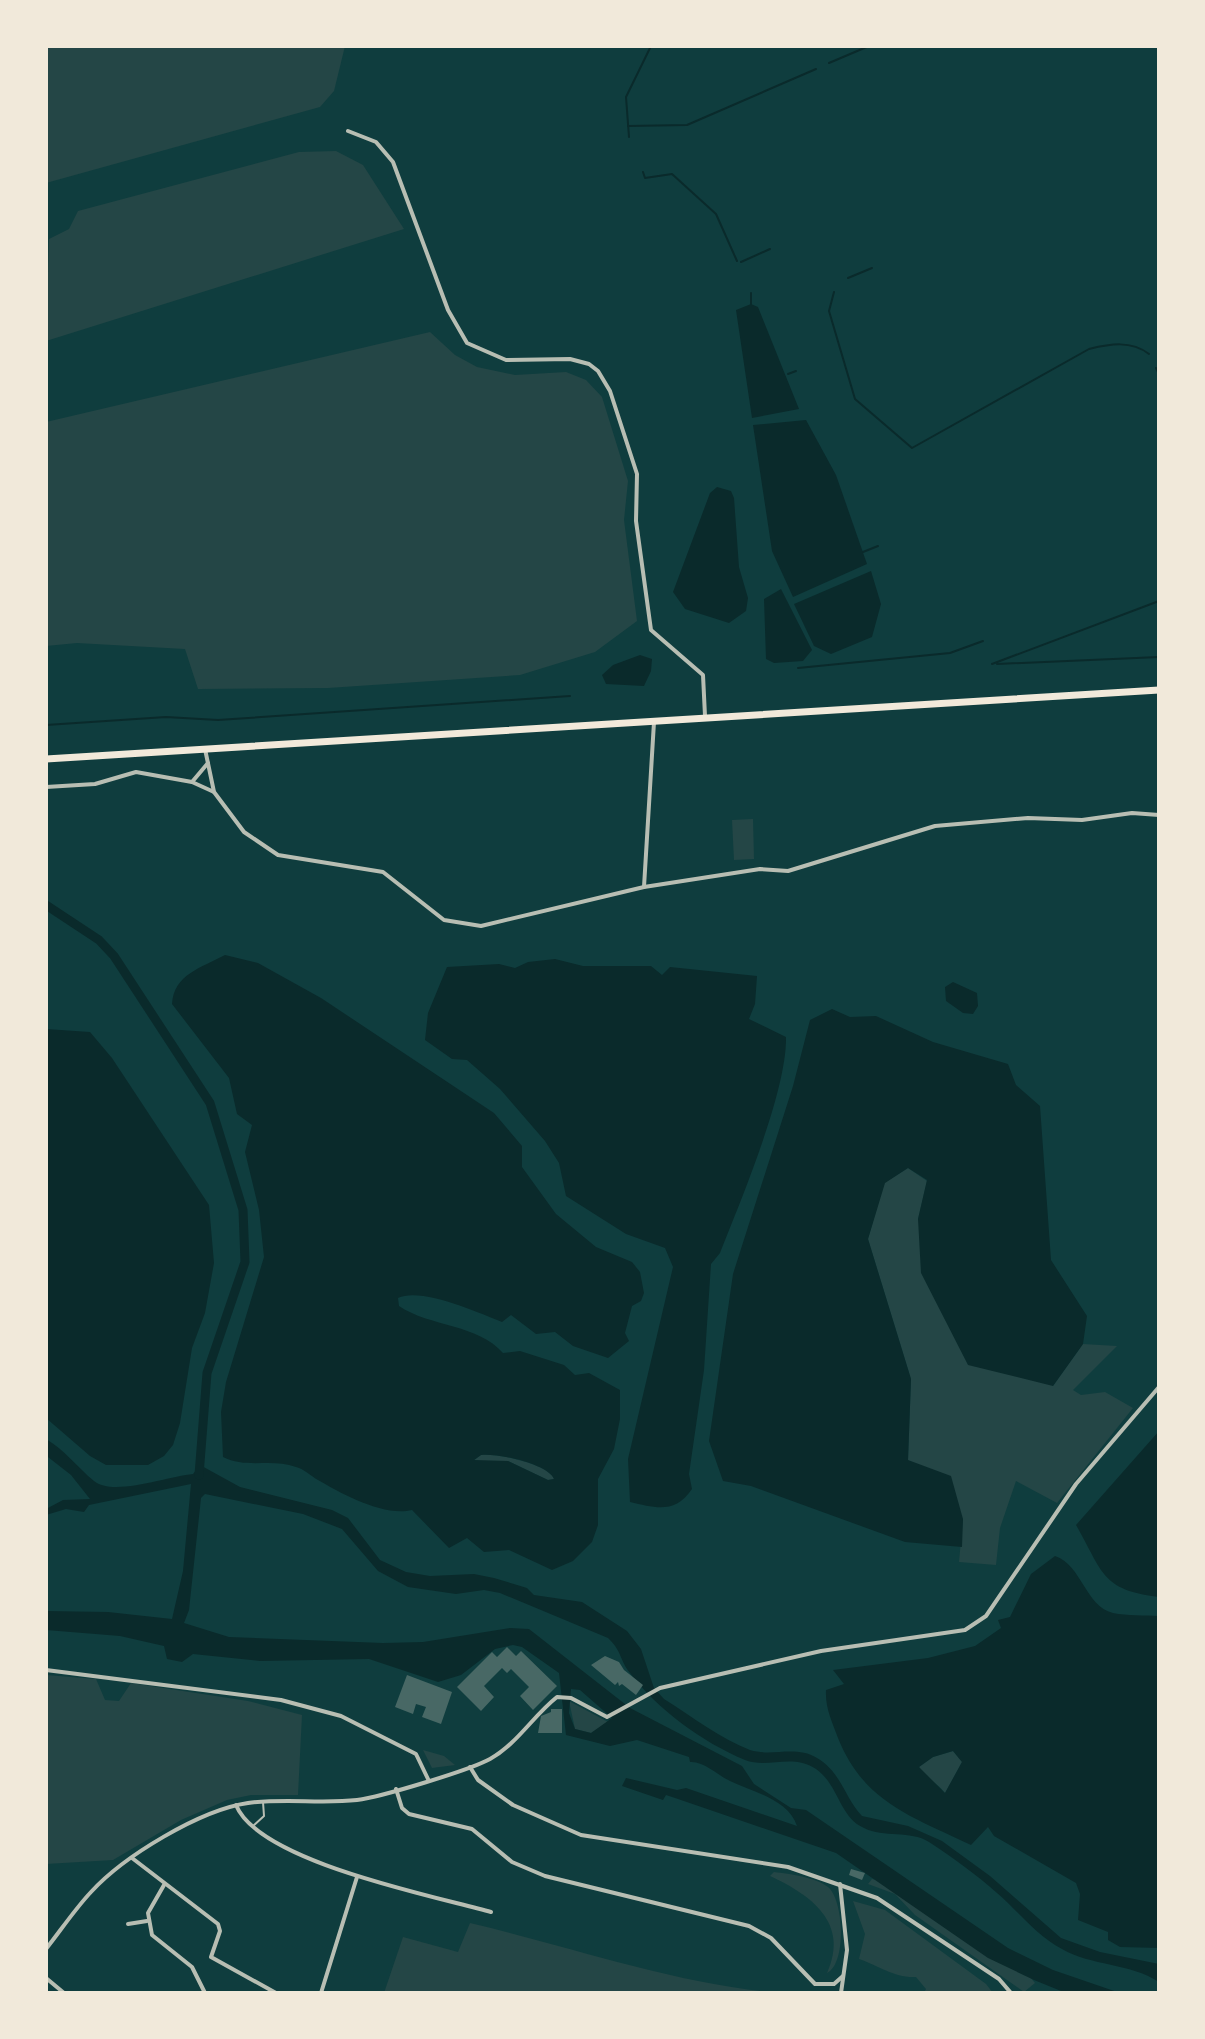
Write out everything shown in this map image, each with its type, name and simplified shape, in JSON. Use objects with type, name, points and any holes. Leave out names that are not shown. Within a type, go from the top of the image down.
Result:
[{"type":"main road","points":[[46,759],[1159,690]]},
{"type":"street","points":[[348,131],[376,142],[393,162],[448,310],[467,343],[483,353],[506,360],[535,362],[570,359],[589,364],[603,378],[637,474],[636,521],[649,625],[654,636],[703,675],[705,716]]},
{"type":"street","points":[[644,887],[654,719]]},
{"type":"street","points":[[205,749],[214,792],[244,832],[278,855],[383,872],[444,920],[481,926],[644,887],[760,869],[788,871],[935,826],[1028,818],[1082,820],[1132,813],[1159,815]]},
{"type":"street","points":[[192,782],[208,763]]},
{"type":"street","points":[[46,787],[95,784],[136,772],[192,782],[214,792]]},
{"type":"street","points":[[46,1949],[92,1890],[132,1858],[192,1823],[236,1805],[263,1801],[359,1800],[470,1767],[491,1758],[510,1744],[546,1706],[561,1697],[569,1697],[607,1717],[658,1689],[821,1651],[965,1630],[986,1616],[1076,1484],[1159,1387]]},
{"type":"street","points":[[46,1670],[281,1700],[341,1716],[416,1754],[428,1779]]},
{"type":"street","points":[[470,1767],[478,1780],[513,1805],[581,1835],[788,1867],[877,1898],[999,1979],[1011,1993]]},
{"type":"street","points":[[396,1789],[402,1808],[409,1814],[472,1829],[523,1866],[630,1898],[728,1918],[771,1938],[815,1984],[834,1984],[843,1976]]},
{"type":"street","points":[[236,1805],[253,1826],[319,1864],[491,1912]]},
{"type":"street","points":[[132,1858],[218,1924],[220,1931],[211,1957],[276,1993]]},
{"type":"street","points":[[321,1993],[357,1877]]},
{"type":"street","points":[[840,1884],[847,1950],[841,1993]]},
{"type":"street","points":[[164,1885],[147,1921],[152,1935],[192,1967],[205,1993]]},
{"type":"street","points":[[128,1924],[147,1921]]},
{"type":"street","points":[[46,1978],[64,1993]]},
{"type":"lane","points":[[253,1826],[264,1816],[263,1801]]},
{"type":"shaded area","points":[[46,46],[345,46],[334,91],[320,107],[46,183]]},
{"type":"shaded area","points":[[336,151],[363,165],[404,229],[46,341],[49,239],[69,229],[78,211],[299,152]]},
{"type":"shaded area","points":[[751,304],[758,307],[799,409],[752,418],[736,310]]},
{"type":"shaded area","points":[[430,332],[455,355],[477,367],[515,375],[566,372],[586,380],[602,397],[628,481],[624,520],[637,621],[595,652],[520,675],[328,688],[198,689],[185,649],[77,643],[46,646],[46,422]]},
{"type":"shaded area","points":[[806,420],[836,475],[867,564],[793,597],[772,551],[753,425]]},
{"type":"shaded area","points":[[717,487],[731,491],[734,498],[739,567],[748,598],[746,611],[729,623],[685,609],[673,592],[710,493]]},
{"type":"shaded area","points":[[871,571],[881,604],[872,637],[831,654],[814,646],[794,604]]},
{"type":"shaded area","points":[[781,589],[812,650],[803,661],[774,663],[766,659],[764,599]]},
{"type":"shaded area","points":[[640,655],[652,659],[651,671],[644,686],[606,684],[602,675],[613,665]]},
{"type":"shaded area","points":[[753,819],[754,859],[734,860],[732,820]]},
{"type":"shaded area","points":[[225,955],[258,963],[321,998],[494,1113],[522,1146],[522,1167],[556,1214],[596,1247],[632,1262],[640,1272],[644,1293],[641,1301],[632,1306],[625,1333],[629,1341],[608,1358],[573,1346],[555,1332],[536,1334],[511,1315],[502,1322],[434,1298],[408,1295],[398,1298],[399,1306],[411,1313],[481,1336],[503,1353],[520,1351],[564,1365],[575,1375],[589,1373],[620,1390],[620,1419],[614,1449],[598,1479],[598,1525],[592,1542],[573,1561],[552,1570],[509,1550],[484,1552],[467,1538],[449,1548],[412,1510],[389,1510],[364,1503],[287,1464],[241,1462],[223,1457],[221,1412],[226,1382],[264,1257],[259,1210],[245,1152],[252,1125],[237,1114],[229,1078],[172,1004],[183,979]],"holes":[[[481,1455],[533,1464],[554,1479],[548,1480],[508,1461],[474,1460]]]},
{"type":"shaded area","points":[[555,959],[583,966],[651,966],[662,975],[670,967],[757,976],[755,1004],[749,1019],[786,1037],[771,1115],[720,1253],[711,1264],[704,1370],[689,1474],[692,1489],[672,1506],[657,1507],[630,1502],[628,1459],[673,1267],[665,1248],[626,1234],[566,1196],[559,1163],[545,1141],[500,1089],[467,1060],[452,1059],[425,1040],[428,1013],[447,967],[499,964],[515,968],[528,962]]},
{"type":"shaded area","points":[[953,982],[977,993],[978,1006],[973,1014],[963,1013],[946,1001],[945,987]]},
{"type":"shaded area","points":[[832,1009],[850,1017],[876,1016],[933,1042],[1008,1064],[1016,1085],[1040,1106],[1051,1260],[1087,1316],[1083,1344],[1053,1386],[968,1365],[921,1273],[918,1219],[927,1180],[908,1168],[885,1183],[868,1239],[911,1379],[908,1460],[951,1476],[963,1519],[962,1547],[905,1542],[751,1486],[723,1481],[709,1441],[733,1274],[793,1086],[810,1020]]},
{"type":"shaded area","points":[[46,1029],[90,1032],[112,1058],[209,1205],[214,1263],[205,1313],[192,1348],[180,1423],[173,1445],[164,1456],[148,1465],[106,1465],[90,1456],[46,1418]]},
{"type":"shaded area","points":[[908,1168],[927,1181],[918,1219],[1053,1386],[1083,1344],[1117,1346],[1073,1390],[1081,1395],[1105,1392],[1133,1408],[1057,1503],[1016,1481],[1000,1528],[996,1565],[959,1562],[963,1519],[908,1460],[911,1379],[868,1239],[884,1183]]},
{"type":"shaded area","points":[[1159,1431],[1159,1597],[1114,1584],[1099,1567],[1076,1525]]},
{"type":"shaded area","points":[[46,1439],[94,1481],[114,1487],[193,1474],[200,1465],[240,1487],[332,1510],[348,1518],[380,1560],[406,1572],[430,1576],[474,1574],[527,1588],[534,1595],[582,1602],[627,1631],[641,1649],[654,1688],[664,1699],[695,1720],[750,1750],[801,1752],[817,1758],[832,1771],[862,1816],[908,1826],[942,1841],[990,1876],[1061,1938],[1100,1952],[1159,1964],[1159,1982],[1136,1971],[1073,1955],[1053,1943],[981,1880],[922,1838],[864,1828],[849,1816],[824,1776],[807,1764],[745,1760],[697,1734],[653,1699],[627,1669],[608,1638],[500,1593],[484,1590],[456,1594],[408,1587],[378,1571],[342,1529],[303,1514],[205,1494],[201,1498],[189,1610],[184,1623],[229,1637],[383,1643],[423,1642],[510,1628],[529,1629],[630,1708],[742,1766],[754,1784],[791,1808],[806,1810],[1008,1948],[1053,1970],[1120,1993],[1066,1993],[1034,1980],[988,1958],[836,1853],[666,1795],[663,1800],[622,1786],[626,1778],[677,1790],[686,1788],[797,1826],[778,1803],[705,1766],[690,1762],[689,1757],[637,1740],[610,1746],[566,1735],[559,1673],[522,1647],[513,1645],[495,1649],[461,1675],[438,1682],[369,1659],[260,1661],[193,1654],[182,1662],[167,1659],[164,1646],[120,1636],[46,1630],[46,1611],[108,1612],[172,1619],[183,1571],[191,1484],[89,1505],[84,1512],[66,1509],[46,1515],[46,1509],[63,1500],[90,1499],[71,1475],[48,1457]],"holes":[[[571,1689],[580,1690],[612,1718],[591,1733],[575,1729],[569,1713]]]},
{"type":"shaded area","points":[[481,1455],[533,1464],[554,1479],[548,1480],[508,1461],[473,1461]]},
{"type":"shaded area","points":[[1055,1556],[1072,1568],[1089,1594],[1104,1609],[1118,1614],[1159,1616],[1159,1948],[1120,1947],[1108,1940],[1108,1932],[1078,1920],[1080,1894],[1076,1883],[994,1836],[988,1827],[971,1845],[892,1805],[876,1793],[849,1760],[831,1720],[826,1690],[844,1684],[833,1670],[928,1658],[975,1646],[1001,1628],[998,1620],[1010,1617],[1031,1574]],"holes":[[[953,1751],[962,1762],[945,1793],[919,1767],[933,1757]]]},
{"type":"shaded area","points":[[46,1675],[96,1679],[105,1700],[119,1701],[131,1683],[248,1701],[302,1715],[298,1795],[251,1795],[227,1800],[181,1820],[113,1860],[46,1864]]},
{"type":"shaded area","points":[[569,1701],[608,1722],[591,1733],[575,1729]]},
{"type":"shaded area","points":[[423,1750],[444,1756],[455,1765],[432,1768]]},
{"type":"shaded area","points":[[953,1751],[962,1762],[945,1793],[919,1767],[933,1757]]},
{"type":"shaded area","points":[[774,1872],[816,1881],[828,1887],[833,1894],[841,1932],[838,1958],[827,1973],[834,1939],[830,1925],[812,1902],[770,1876]]},
{"type":"shaded area","points":[[872,1879],[905,1887],[1019,1964],[1035,1983],[1024,1992],[915,1915],[895,1894],[868,1884]]},
{"type":"shaded area","points":[[853,1901],[885,1910],[986,1984],[993,1993],[924,1993],[926,1989],[916,1977],[894,1974],[859,1959],[865,1934]]},
{"type":"shaded area","points":[[470,1923],[702,1982],[780,1993],[384,1993],[403,1937],[458,1952]]},
{"type":"building","points":[[507,1647],[516,1656],[521,1651],[557,1686],[533,1710],[520,1696],[529,1687],[511,1669],[507,1673],[502,1668],[484,1686],[494,1697],[481,1711],[457,1687],[492,1652],[497,1657]]},
{"type":"building","points":[[605,1656],[619,1662],[643,1685],[636,1695],[622,1684],[619,1686],[618,1682],[615,1685],[591,1665]]},
{"type":"building","points":[[407,1675],[452,1692],[441,1724],[422,1717],[426,1707],[416,1704],[413,1714],[395,1707]]},
{"type":"building","points":[[551,1709],[562,1709],[562,1733],[538,1733],[541,1716],[551,1712]]},
{"type":"building","points":[[851,1869],[865,1873],[862,1880],[849,1875]]},
{"type":"waterway","points":[[629,137],[626,97],[651,46]]},
{"type":"waterway","points":[[829,63],[869,46]]},
{"type":"waterway","points":[[628,126],[687,125],[816,69]]},
{"type":"waterway","points":[[643,172],[645,178],[672,174],[716,214],[737,261]]},
{"type":"waterway","points":[[741,262],[770,249]]},
{"type":"waterway","points":[[848,278],[872,268]]},
{"type":"waterway","points":[[834,292],[829,311],[855,399],[912,448],[1089,349],[1128,345],[1149,354]]},
{"type":"waterway","points":[[751,293],[751,304]]},
{"type":"waterway","points":[[1156,368],[1159,374]]},
{"type":"waterway","points":[[788,374],[796,371]]},
{"type":"waterway","points":[[863,552],[878,546]]},
{"type":"waterway","points":[[992,664],[1159,601]]},
{"type":"waterway","points":[[798,668],[950,653],[983,641]]},
{"type":"waterway","points":[[997,664],[1159,657]]},
{"type":"waterway","points":[[46,725],[166,717],[218,720],[570,696]]},
{"type":"waterway","points":[[46,905],[99,940],[114,956],[210,1103],[243,1210],[245,1262],[207,1373],[199,1475]]}]
